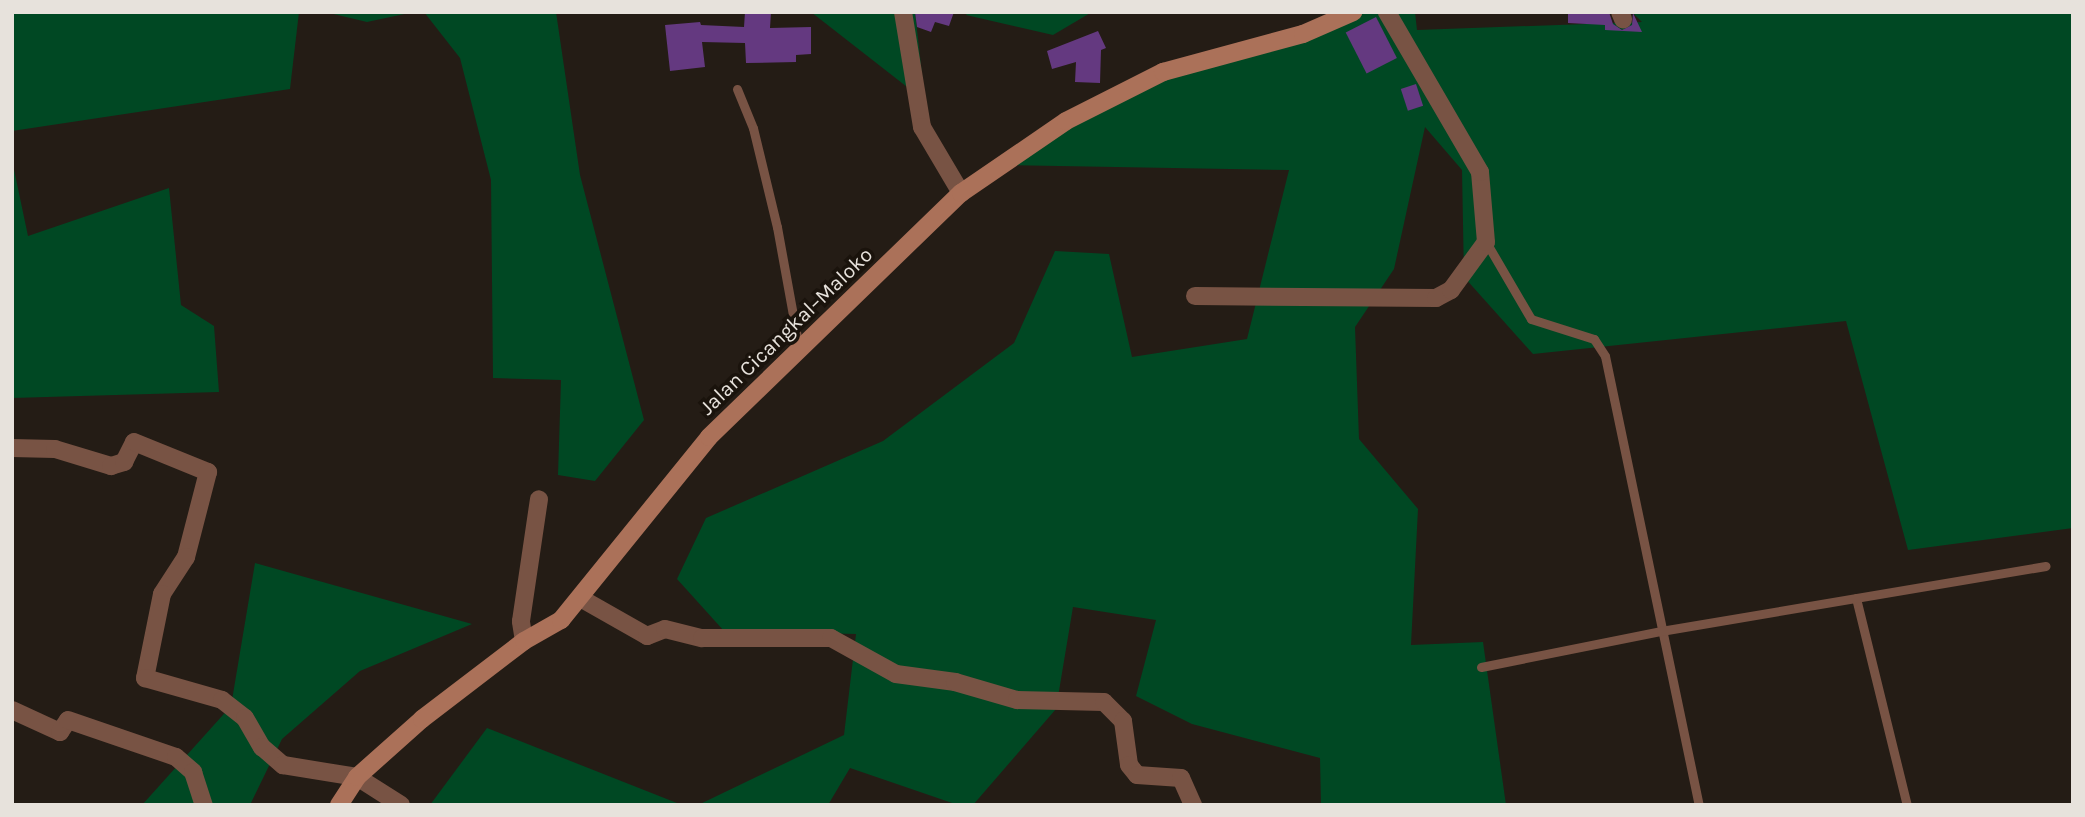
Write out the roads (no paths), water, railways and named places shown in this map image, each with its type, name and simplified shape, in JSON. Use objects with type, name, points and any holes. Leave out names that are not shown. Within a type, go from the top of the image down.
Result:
[{"type":"street","points":[[903,12],[922,127],[961,193]]},
{"type":"street","name":"Jalan Cicangkal–Maloko","points":[[339,805],[356,777],[524,640],[561,620],[582,599],[637,522],[709,437],[961,193],[1066,121],[1163,72],[1303,34],[1353,12]]},
{"type":"street","points":[[1195,296],[1436,298],[1451,290],[1486,242],[1480,172],[1411,48],[1387,12]]},
{"type":"street","points":[[12,448],[55,449],[111,466],[124,461],[134,442],[208,472],[186,557],[162,594],[145,678],[222,701],[245,718],[262,747],[283,765],[356,777],[401,805]]},
{"type":"street","points":[[524,640],[521,621],[539,499]]},
{"type":"street","points":[[582,599],[647,636],[665,629],[702,638],[831,638],[896,674],[955,682],[1017,700],[1104,702],[1122,720],[1129,765],[1137,775],[1181,778],[1193,805]]},
{"type":"street","points":[[12,710],[60,732],[68,720],[112,739],[176,757],[192,772],[204,805]]},
{"type":"lane","points":[[737,89],[753,128],[777,227],[799,350]]},
{"type":"lane","points":[[1486,242],[1531,319],[1594,339],[1605,356],[1699,805]]},
{"type":"lane","points":[[1481,667],[1661,631],[2046,566]]},
{"type":"lane","points":[[1856,598],[1908,805]]}]
